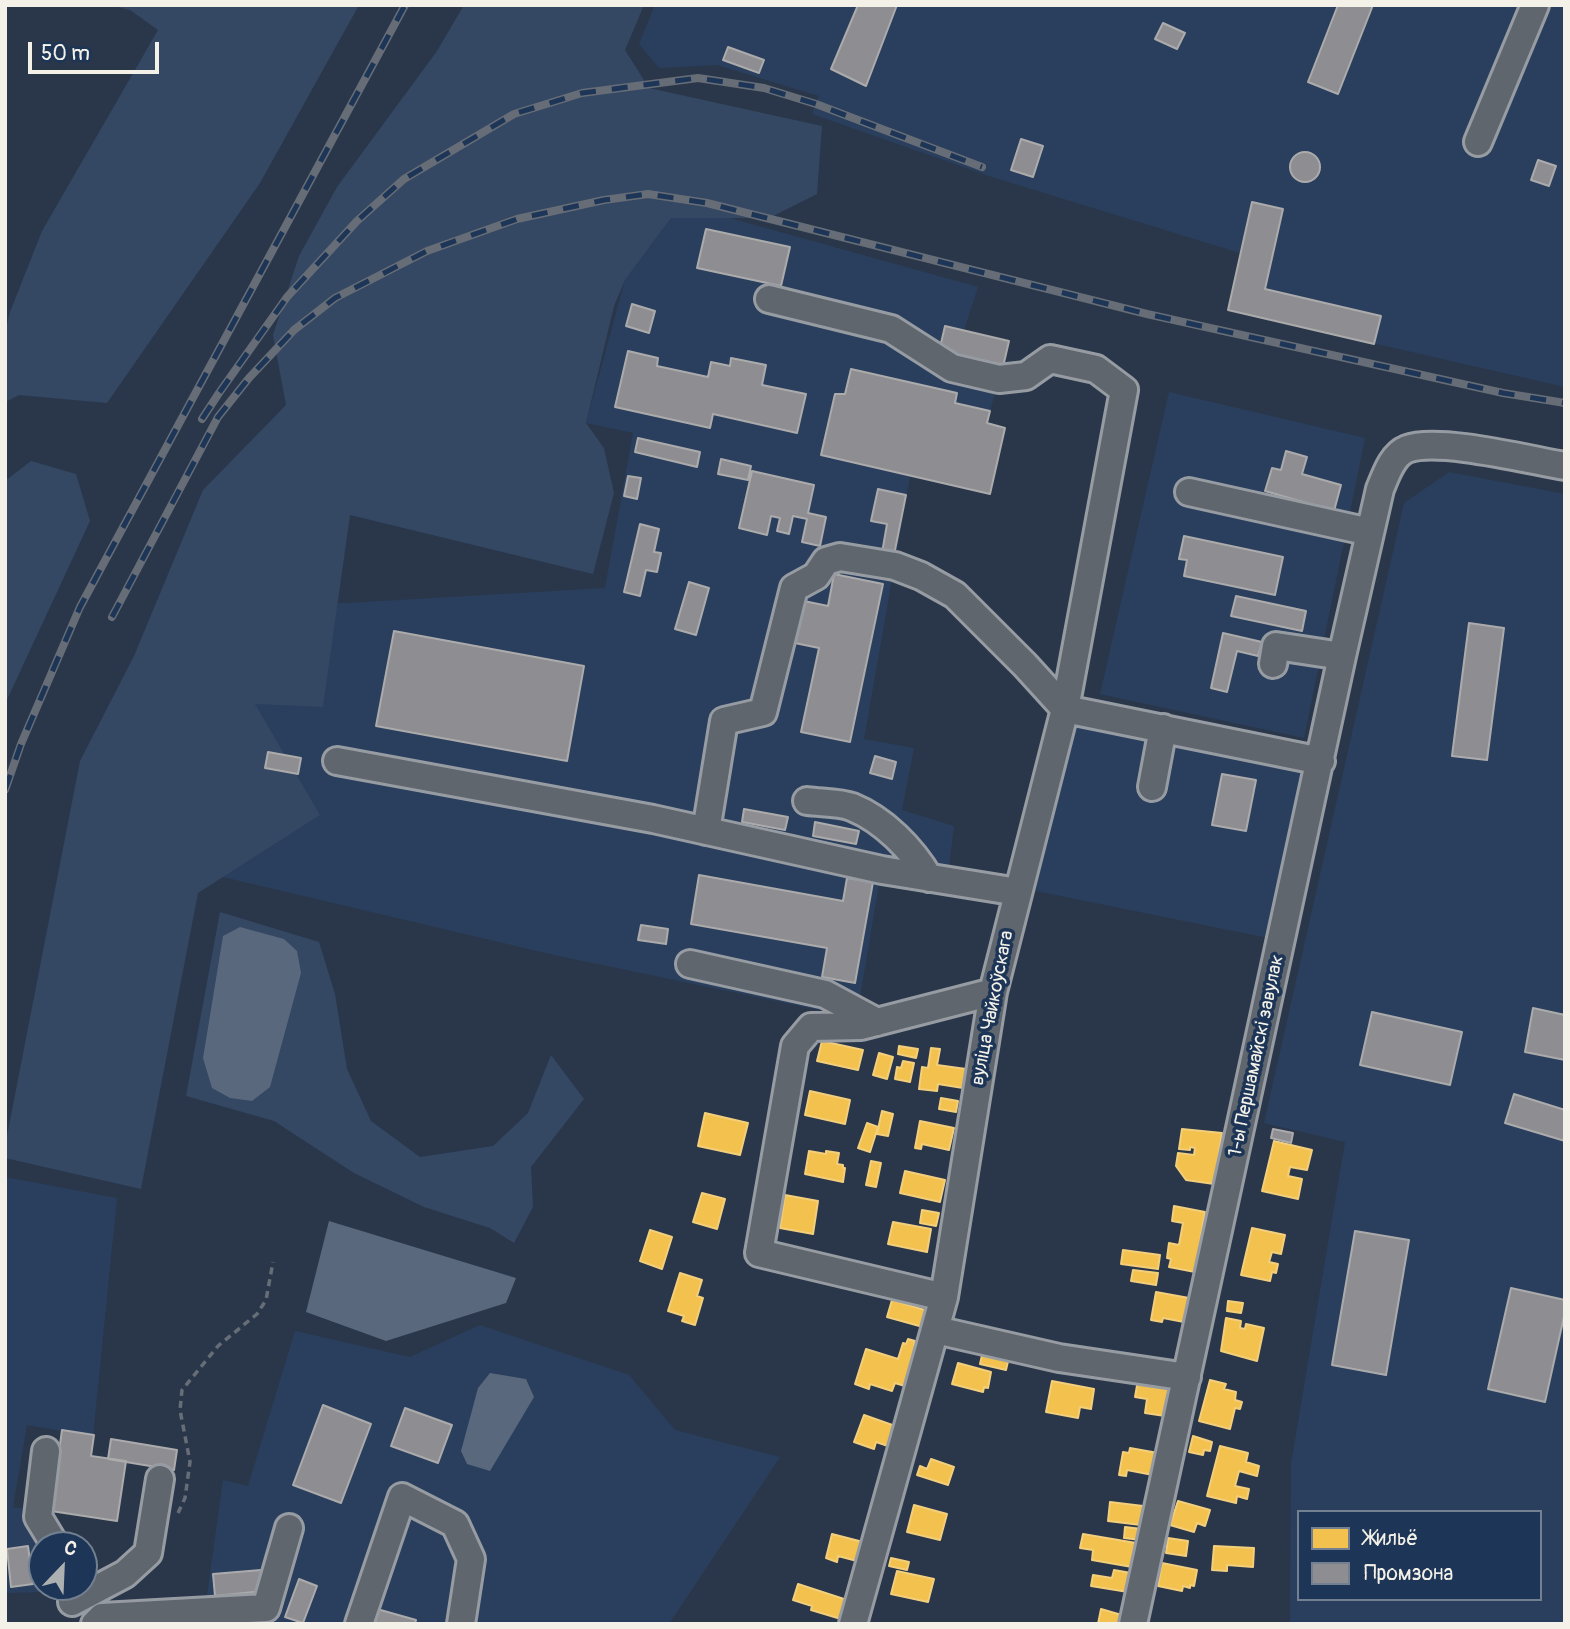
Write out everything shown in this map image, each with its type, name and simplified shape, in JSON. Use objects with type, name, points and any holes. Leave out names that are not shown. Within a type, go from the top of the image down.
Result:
[{"type":"street","points":[[1478,142],[1535,5]]},
{"type":"street","name":"вуліца Чайкоўскага","points":[[769,299],[891,329],[952,368],[999,379],[1026,376],[1049,359],[1096,369],[1125,390],[1065,709],[993,992],[944,1297],[853,1624]]},
{"type":"street","name":"1-ы Першамайскі завулак","points":[[1133,1624],[1342,656],[1370,532],[1389,466],[1406,449],[1438,444],[1565,466]]},
{"type":"street","points":[[1189,492],[1370,532]]},
{"type":"street","points":[[706,831],[724,721],[764,712],[793,588],[817,576],[826,561],[840,557],[895,566],[921,576],[955,595],[1065,709],[1321,761]]},
{"type":"street","points":[[1273,664],[1276,646],[1342,656]]},
{"type":"street","points":[[1152,787],[1163,728]]},
{"type":"street","points":[[337,761],[653,819],[882,870],[1018,892]]},
{"type":"street","points":[[807,801],[851,807],[893,832],[919,861],[929,878]]},
{"type":"street","points":[[690,964],[825,994],[877,1022]]},
{"type":"street","points":[[944,1297],[759,1253],[795,1046],[811,1027],[861,1026],[993,992]]},
{"type":"street","points":[[936,1329],[1059,1358],[1187,1377]]},
{"type":"street","points":[[46,1451],[37,1517],[46,1531]]},
{"type":"street","points":[[73,1604],[125,1574],[148,1553],[160,1479]]},
{"type":"street","points":[[359,1624],[402,1497],[455,1524],[466,1547],[471,1559],[461,1624]]},
{"type":"street","points":[[95,1624],[102,1617],[267,1608],[289,1528]]},
{"type":"path","points":[[174,1520],[185,1498],[190,1462],[180,1410],[182,1390],[218,1346],[257,1314],[266,1300],[273,1262]]},
{"type":"shaded area","points":[[110,5],[359,5],[260,183],[107,403],[19,395],[5,402],[5,333],[10,312],[42,231],[158,30],[130,10]]},
{"type":"shaded area","points":[[464,5],[644,5],[625,50],[649,88],[822,126],[817,194],[769,218],[671,218],[625,280],[614,306],[586,423],[604,448],[614,493],[593,574],[350,515],[323,707],[255,704],[320,815],[198,893],[141,1189],[5,1158],[5,1146],[80,761],[134,656],[203,490],[286,405],[273,335],[299,256],[337,187],[437,51]]},
{"type":"shaded area","points":[[655,5],[1565,5],[1565,387],[1228,310],[1240,253],[992,177],[812,114],[819,96],[717,65],[659,68],[639,44]]},
{"type":"shaded area","points":[[719,215],[978,287],[964,330],[1009,341],[987,423],[1005,428],[990,494],[910,476],[864,739],[914,748],[902,810],[954,826],[949,867],[884,854],[860,997],[829,1012],[554,955],[223,877],[255,704],[283,603],[347,603],[605,588],[633,433],[586,423],[625,280],[671,218]]},
{"type":"shaded area","points":[[1169,392],[1365,438],[1304,738],[1100,694]]},
{"type":"shaded area","points":[[31,461],[76,474],[90,521],[5,704],[5,481]]},
{"type":"shaded area","points":[[1449,472],[1565,494],[1565,1624],[1290,1624],[1291,1464],[1345,1142],[1264,1123],[1404,503]]},
{"type":"shaded area","points":[[1070,722],[1302,770],[1268,938],[1036,891]]},
{"type":"shaded area","points":[[220,912],[319,942],[335,994],[347,1069],[371,1121],[420,1157],[493,1146],[528,1113],[551,1055],[584,1099],[531,1167],[533,1207],[514,1243],[490,1228],[424,1207],[354,1173],[274,1121],[186,1096]]},
{"type":"shaded area","points":[[240,927],[284,939],[297,951],[301,973],[270,1087],[252,1101],[230,1098],[212,1088],[203,1058],[223,936]]},
{"type":"shaded area","points":[[5,1177],[117,1198],[91,1456],[107,1458],[111,1439],[177,1450],[174,1470],[126,1461],[117,1521],[51,1511],[62,1431],[27,1425],[13,1507],[31,1510],[35,1531],[28,1531],[28,1592],[5,1593]]},
{"type":"shaded area","points":[[329,1221],[516,1278],[506,1303],[386,1341],[306,1312]]},
{"type":"shaded area","points":[[480,1325],[629,1375],[675,1430],[780,1457],[669,1624],[203,1624],[223,1480],[248,1486],[295,1331],[410,1357]]},
{"type":"shaded area","points":[[490,1373],[526,1379],[534,1397],[490,1471],[467,1464],[461,1451],[478,1388]]},
{"type":"building: Жильё","points":[[822,1041],[863,1050],[858,1070],[817,1061]]},
{"type":"building: Жильё","points":[[899,1046],[918,1049],[916,1058],[898,1054]]},
{"type":"building: Жильё","points":[[931,1048],[940,1049],[937,1065],[966,1069],[963,1088],[938,1084],[937,1091],[919,1089],[922,1067],[928,1068]]},
{"type":"building: Жильё","points":[[879,1053],[893,1057],[887,1079],[873,1075]]},
{"type":"building: Жильё","points":[[903,1061],[914,1063],[910,1082],[895,1079],[897,1067],[901,1068]]},
{"type":"building: Жильё","points":[[810,1091],[850,1100],[845,1124],[805,1115]]},
{"type":"building: Жильё","points":[[941,1098],[958,1101],[956,1112],[939,1109]]},
{"type":"building: Жильё","points":[[882,1111],[893,1114],[888,1136],[877,1134]]},
{"type":"building: Жильё","points":[[705,1113],[748,1123],[740,1155],[698,1146]]},
{"type":"building: Жильё","points":[[920,1121],[954,1128],[949,1150],[922,1144],[921,1149],[915,1148]]},
{"type":"building: Жильё","points":[[867,1123],[878,1127],[870,1152],[858,1148]]},
{"type":"building: Жильё","points":[[1182,1129],[1222,1133],[1214,1184],[1186,1180],[1176,1166],[1178,1153],[1194,1155],[1195,1148],[1179,1149]]},
{"type":"building: Жильё","points":[[1274,1141],[1312,1150],[1307,1170],[1290,1167],[1288,1176],[1302,1179],[1298,1199],[1262,1191]]},
{"type":"building: Жильё","points":[[809,1151],[839,1153],[837,1164],[845,1168],[843,1182],[805,1174]]},
{"type":"building: Жильё","points":[[871,1161],[881,1163],[876,1187],[866,1185]]},
{"type":"building: Жильё","points":[[905,1171],[945,1180],[940,1202],[900,1193]]},
{"type":"building: Жильё","points":[[702,1193],[725,1199],[717,1229],[693,1222]]},
{"type":"building: Жильё","points":[[785,1195],[818,1201],[813,1234],[780,1228]]},
{"type":"building: Жильё","points":[[1174,1206],[1205,1212],[1195,1272],[1169,1267],[1169,1243],[1179,1245],[1183,1223],[1172,1221]]},
{"type":"building: Жильё","points":[[922,1210],[939,1213],[936,1226],[920,1223]]},
{"type":"building: Жильё","points":[[893,1222],[931,1229],[927,1252],[888,1244]]},
{"type":"building: Жильё","points":[[1252,1228],[1285,1235],[1281,1254],[1272,1252],[1269,1262],[1278,1264],[1270,1281],[1241,1275]]},
{"type":"building: Жильё","points":[[650,1230],[672,1237],[662,1269],[640,1261]]},
{"type":"building: Жильё","points":[[1123,1250],[1160,1255],[1158,1269],[1121,1264]]},
{"type":"building: Жильё","points":[[1133,1270],[1158,1273],[1156,1285],[1131,1281]]},
{"type":"building: Жильё","points":[[680,1273],[702,1280],[697,1296],[703,1298],[695,1325],[682,1321],[684,1316],[668,1311]]},
{"type":"building: Жильё","points":[[1156,1292],[1189,1298],[1184,1322],[1163,1318],[1162,1322],[1151,1320]]},
{"type":"building: Жильё","points":[[892,1300],[928,1311],[923,1327],[887,1317]]},
{"type":"building: Жильё","points":[[1228,1301],[1243,1303],[1241,1313],[1227,1311]]},
{"type":"building: Жильё","points":[[1226,1318],[1241,1321],[1240,1328],[1245,1329],[1246,1324],[1264,1328],[1257,1361],[1221,1351]]},
{"type":"building: Жильё","points":[[908,1339],[915,1341],[914,1345],[920,1347],[908,1387],[895,1383],[892,1391],[870,1384],[869,1389],[855,1384],[866,1349],[898,1359],[903,1343],[906,1344]]},
{"type":"building: Жильё","points":[[983,1351],[1009,1357],[1006,1370],[980,1364]]},
{"type":"building: Жильё","points":[[958,1363],[991,1372],[988,1388],[984,1387],[983,1392],[952,1384]]},
{"type":"building: Жильё","points":[[1138,1380],[1170,1386],[1165,1416],[1145,1413],[1147,1399],[1135,1397]]},
{"type":"building: Жильё","points":[[1210,1380],[1226,1384],[1224,1389],[1236,1392],[1235,1400],[1242,1402],[1240,1409],[1235,1408],[1230,1429],[1199,1421]]},
{"type":"building: Жильё","points":[[1052,1381],[1094,1389],[1091,1409],[1080,1407],[1078,1418],[1046,1412]]},
{"type":"building: Жильё","points":[[864,1415],[898,1427],[891,1447],[876,1442],[874,1449],[854,1442]]},
{"type":"building: Жильё","points":[[1193,1436],[1212,1442],[1210,1451],[1204,1450],[1203,1455],[1189,1452]]},
{"type":"building: Жильё","points":[[1220,1446],[1248,1453],[1246,1462],[1259,1466],[1257,1476],[1239,1471],[1235,1486],[1249,1489],[1247,1499],[1237,1496],[1236,1503],[1207,1496]]},
{"type":"building: Жильё","points":[[1130,1448],[1158,1453],[1153,1475],[1127,1470],[1126,1476],[1119,1475],[1123,1452],[1129,1453]]},
{"type":"building: Жильё","points":[[931,1459],[954,1467],[948,1485],[917,1475],[920,1466],[927,1469]]},
{"type":"building: Жильё","points":[[1178,1501],[1210,1510],[1205,1526],[1197,1523],[1194,1532],[1170,1525]]},
{"type":"building: Жильё","points":[[1110,1502],[1143,1506],[1141,1525],[1108,1521]]},
{"type":"building: Жильё","points":[[914,1505],[947,1514],[940,1540],[907,1532]]},
{"type":"building: Жильё","points":[[1125,1527],[1142,1529],[1141,1540],[1124,1538]]},
{"type":"building: Жильё","points":[[832,1534],[863,1542],[857,1561],[838,1556],[837,1562],[826,1558]]},
{"type":"building: Жильё","points":[[1083,1534],[1136,1543],[1132,1567],[1092,1560],[1093,1550],[1080,1548]]},
{"type":"building: Жильё","points":[[1168,1538],[1188,1541],[1186,1556],[1166,1553]]},
{"type":"building: Жильё","points":[[1214,1546],[1254,1548],[1253,1567],[1227,1565],[1227,1571],[1212,1570]]},
{"type":"building: Жильё","points":[[891,1558],[909,1562],[907,1570],[889,1566]]},
{"type":"building: Жильё","points":[[1162,1563],[1197,1570],[1194,1586],[1183,1586],[1182,1591],[1158,1586]]},
{"type":"building: Жильё","points":[[1114,1570],[1131,1573],[1128,1592],[1091,1586],[1093,1575],[1112,1578]]},
{"type":"building: Жильё","points":[[897,1571],[934,1579],[928,1602],[891,1594]]},
{"type":"building: Жильё","points":[[798,1584],[847,1600],[841,1619],[811,1610],[812,1606],[793,1600]]},
{"type":"building: Жильё","points":[[1101,1609],[1125,1616],[1123,1624],[1098,1624]]},
{"type":"building: Промзона","points":[[858,5],[897,5],[866,86],[831,69]]},
{"type":"building: Промзона","points":[[1338,5],[1373,5],[1338,94],[1308,82]]},
{"type":"building: Промзона","points":[[1163,23],[1185,33],[1177,49],[1155,39]]},
{"type":"building: Промзона","points":[[728,47],[764,60],[759,73],[723,60]]},
{"type":"building: Промзона","points":[[1021,139],[1043,146],[1033,177],[1011,170]]},
{"type":"building: Промзона","points":[[1305,152],[1316,156],[1320,167],[1316,178],[1305,182],[1294,178],[1290,167],[1294,156]]},
{"type":"building: Промзона","points":[[1538,160],[1556,166],[1549,186],[1531,180]]},
{"type":"building: Промзона","points":[[1252,202],[1283,209],[1265,289],[1381,316],[1374,344],[1228,310]]},
{"type":"building: Промзона","points":[[706,229],[790,247],[781,286],[697,268]]},
{"type":"building: Промзона","points":[[632,304],[655,311],[649,333],[626,326]]},
{"type":"building: Промзона","points":[[945,326],[1009,341],[1003,367],[939,352]]},
{"type":"building: Промзона","points":[[628,351],[658,358],[657,366],[708,377],[711,362],[730,366],[731,358],[766,365],[762,385],[806,394],[797,433],[713,414],[710,428],[615,407]]},
{"type":"building: Промзона","points":[[851,369],[957,393],[955,403],[990,411],[987,423],[1005,428],[990,494],[821,455],[835,394],[845,394]]},
{"type":"building: Промзона","points":[[638,438],[700,452],[697,467],[635,452]]},
{"type":"building: Промзона","points":[[1286,451],[1307,457],[1302,474],[1341,485],[1334,511],[1265,491],[1272,468],[1281,470]]},
{"type":"building: Промзона","points":[[721,459],[751,466],[748,480],[718,474]]},
{"type":"building: Промзона","points":[[752,471],[814,485],[808,513],[826,517],[820,546],[802,542],[807,519],[793,516],[789,534],[777,531],[780,518],[771,516],[767,535],[739,528]]},
{"type":"building: Промзона","points":[[628,476],[641,478],[637,499],[624,496]]},
{"type":"building: Промзона","points":[[878,489],[906,495],[894,555],[882,553],[887,524],[871,521]]},
{"type":"building: Промзона","points":[[640,524],[659,529],[654,552],[661,553],[657,572],[646,570],[640,596],[624,592]]},
{"type":"building: Промзона","points":[[1184,536],[1283,557],[1275,595],[1184,576],[1187,560],[1179,559]]},
{"type":"building: Промзона","points":[[834,574],[883,584],[850,742],[801,732],[819,648],[790,642],[799,600],[828,606]]},
{"type":"building: Промзона","points":[[689,582],[709,588],[696,635],[675,629]]},
{"type":"building: Промзона","points":[[1236,596],[1306,611],[1302,631],[1231,616]]},
{"type":"building: Промзона","points":[[1469,623],[1504,628],[1487,760],[1452,756]]},
{"type":"building: Промзона","points":[[394,631],[584,666],[567,761],[376,726]]},
{"type":"building: Промзона","points":[[1223,633],[1262,642],[1258,656],[1237,651],[1227,692],[1211,688]]},
{"type":"building: Промзона","points":[[268,752],[301,758],[298,774],[265,768]]},
{"type":"building: Промзона","points":[[875,756],[896,762],[892,779],[870,773]]},
{"type":"building: Промзона","points":[[1222,774],[1256,780],[1246,831],[1212,825]]},
{"type":"building: Промзона","points":[[744,809],[788,817],[785,830],[742,822]]},
{"type":"building: Промзона","points":[[815,822],[859,831],[856,844],[813,836]]},
{"type":"building: Промзона","points":[[699,875],[843,901],[847,878],[873,882],[855,983],[822,977],[827,948],[691,924]]},
{"type":"building: Промзона","points":[[641,925],[668,929],[666,944],[638,940]]},
{"type":"building: Промзона","points":[[1533,1008],[1565,1015],[1565,1060],[1525,1052]]},
{"type":"building: Промзона","points":[[1372,1012],[1462,1032],[1450,1085],[1360,1065]]},
{"type":"building: Промзона","points":[[1514,1094],[1565,1110],[1565,1141],[1505,1123]]},
{"type":"building: Промзона","points":[[1273,1129],[1293,1133],[1291,1143],[1271,1138]]},
{"type":"building: Промзона","points":[[1355,1231],[1409,1240],[1386,1375],[1332,1365]]},
{"type":"building: Промзона","points":[[1511,1288],[1565,1300],[1565,1312],[1545,1402],[1488,1389]]},
{"type":"building: Промзона","points":[[323,1405],[371,1424],[341,1503],[293,1485]]},
{"type":"building: Промзона","points":[[405,1408],[452,1425],[438,1463],[391,1446]]},
{"type":"building: Промзона","points":[[62,1430],[94,1435],[91,1456],[126,1461],[117,1521],[51,1511]]},
{"type":"building: Промзона","points":[[111,1439],[177,1450],[174,1470],[108,1459]]},
{"type":"building: Промзона","points":[[28,1546],[28,1585],[11,1587],[7,1549]]},
{"type":"building: Промзона","points":[[261,1570],[263,1591],[215,1596],[213,1574]]},
{"type":"building: Промзона","points":[[299,1579],[317,1586],[303,1623],[285,1617]]},
{"type":"building: Промзона","points":[[377,1609],[416,1620],[415,1624],[373,1624]]},
{"type":"railway","points":[[5,790],[21,744],[80,607],[405,5]]},
{"type":"railway","points":[[202,419],[287,297],[357,221],[404,179],[514,114],[582,93],[698,78],[764,88],[816,104],[982,167]]},
{"type":"railway","points":[[112,617],[218,417],[249,378],[294,330],[335,298],[427,251],[517,219],[604,200],[648,194],[707,203],[1147,314],[1503,393],[1565,403]]}]
